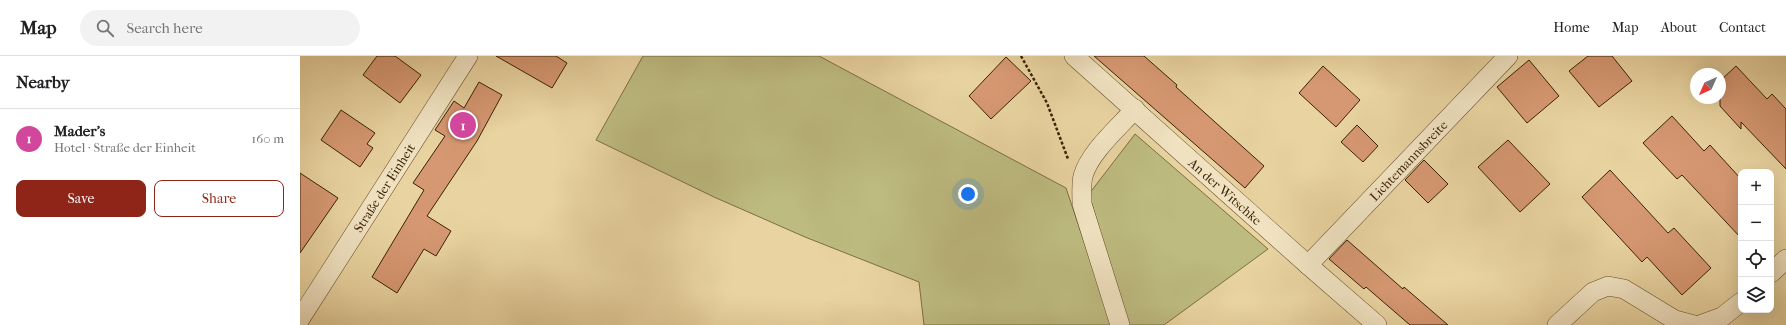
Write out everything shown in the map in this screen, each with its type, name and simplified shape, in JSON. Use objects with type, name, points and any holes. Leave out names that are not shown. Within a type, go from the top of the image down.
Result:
[{"type":"street","name":"Straße der Einheit","points":[[300,319],[468,56]]},
{"type":"street","name":"An der Witschke","points":[[1074,56],[1308,266],[1377,325]]},
{"type":"street","name":"Lichtemannsbreite","points":[[1308,266],[1508,56]]},
{"type":"street","points":[[1120,325],[1082,204],[1081,187],[1088,164],[1106,140],[1135,110]]},
{"type":"street","points":[[1774,270],[1786,259]]},
{"type":"street","points":[[1557,325],[1593,292],[1608,286],[1624,289],[1666,315],[1694,325]]},
{"type":"street","points":[[1700,325],[1722,317],[1738,304]]},
{"type":"path","points":[[1020,56],[1047,103],[1072,169],[1081,187]]},
{"type":"shaded area","points":[[643,56],[819,56],[1066,188],[1112,325],[924,325],[919,282],[805,237],[714,197],[596,140]]},
{"type":"shaded area","points":[[1135,134],[1268,249],[1164,325],[1127,325],[1089,194]]},
{"type":"building","points":[[377,56],[395,56],[421,75],[400,103],[363,75]]},
{"type":"building","points":[[496,56],[556,56],[567,63],[552,88]]},
{"type":"building","points":[[1094,56],[1144,56],[1177,85],[1176,87],[1264,166],[1245,188]]},
{"type":"building","points":[[1588,56],[1612,56],[1632,81],[1599,107],[1569,71]]},
{"type":"building","points":[[1006,57],[1031,81],[991,119],[969,96]]},
{"type":"building","points":[[1529,60],[1559,96],[1527,123],[1497,87]]},
{"type":"building","points":[[1323,66],[1360,100],[1336,127],[1299,93]]},
{"type":"building","points":[[1736,66],[1767,99],[1772,94],[1786,109],[1786,169],[1741,122],[1741,129],[1720,106],[1720,104],[1726,104],[1726,75]]},
{"type":"building","points":[[479,82],[502,95],[477,141],[427,216],[451,231],[436,256],[424,249],[397,293],[372,277],[424,190],[413,183],[445,136],[435,130],[454,101],[464,108]]},
{"type":"building","points":[[341,110],[375,133],[367,144],[373,148],[360,167],[321,140]]},
{"type":"building","points":[[1672,116],[1704,151],[1710,145],[1738,176],[1738,235],[1682,175],[1677,179],[1643,143]]},
{"type":"building","points":[[1357,125],[1378,146],[1363,162],[1341,142]]},
{"type":"building","points":[[1508,140],[1550,184],[1520,212],[1478,167]]},
{"type":"building","points":[[1424,160],[1448,184],[1428,203],[1405,180]]},
{"type":"building","points":[[1610,170],[1668,233],[1674,228],[1711,268],[1682,295],[1647,257],[1642,262],[1582,197]]},
{"type":"building","points":[[300,173],[338,198],[300,253]]},
{"type":"building","points":[[1347,240],[1403,289],[1404,287],[1448,325],[1410,325],[1366,287],[1364,289],[1329,259]]},
{"type":"place","name":"Mader's","points":[[463,125]]}]
